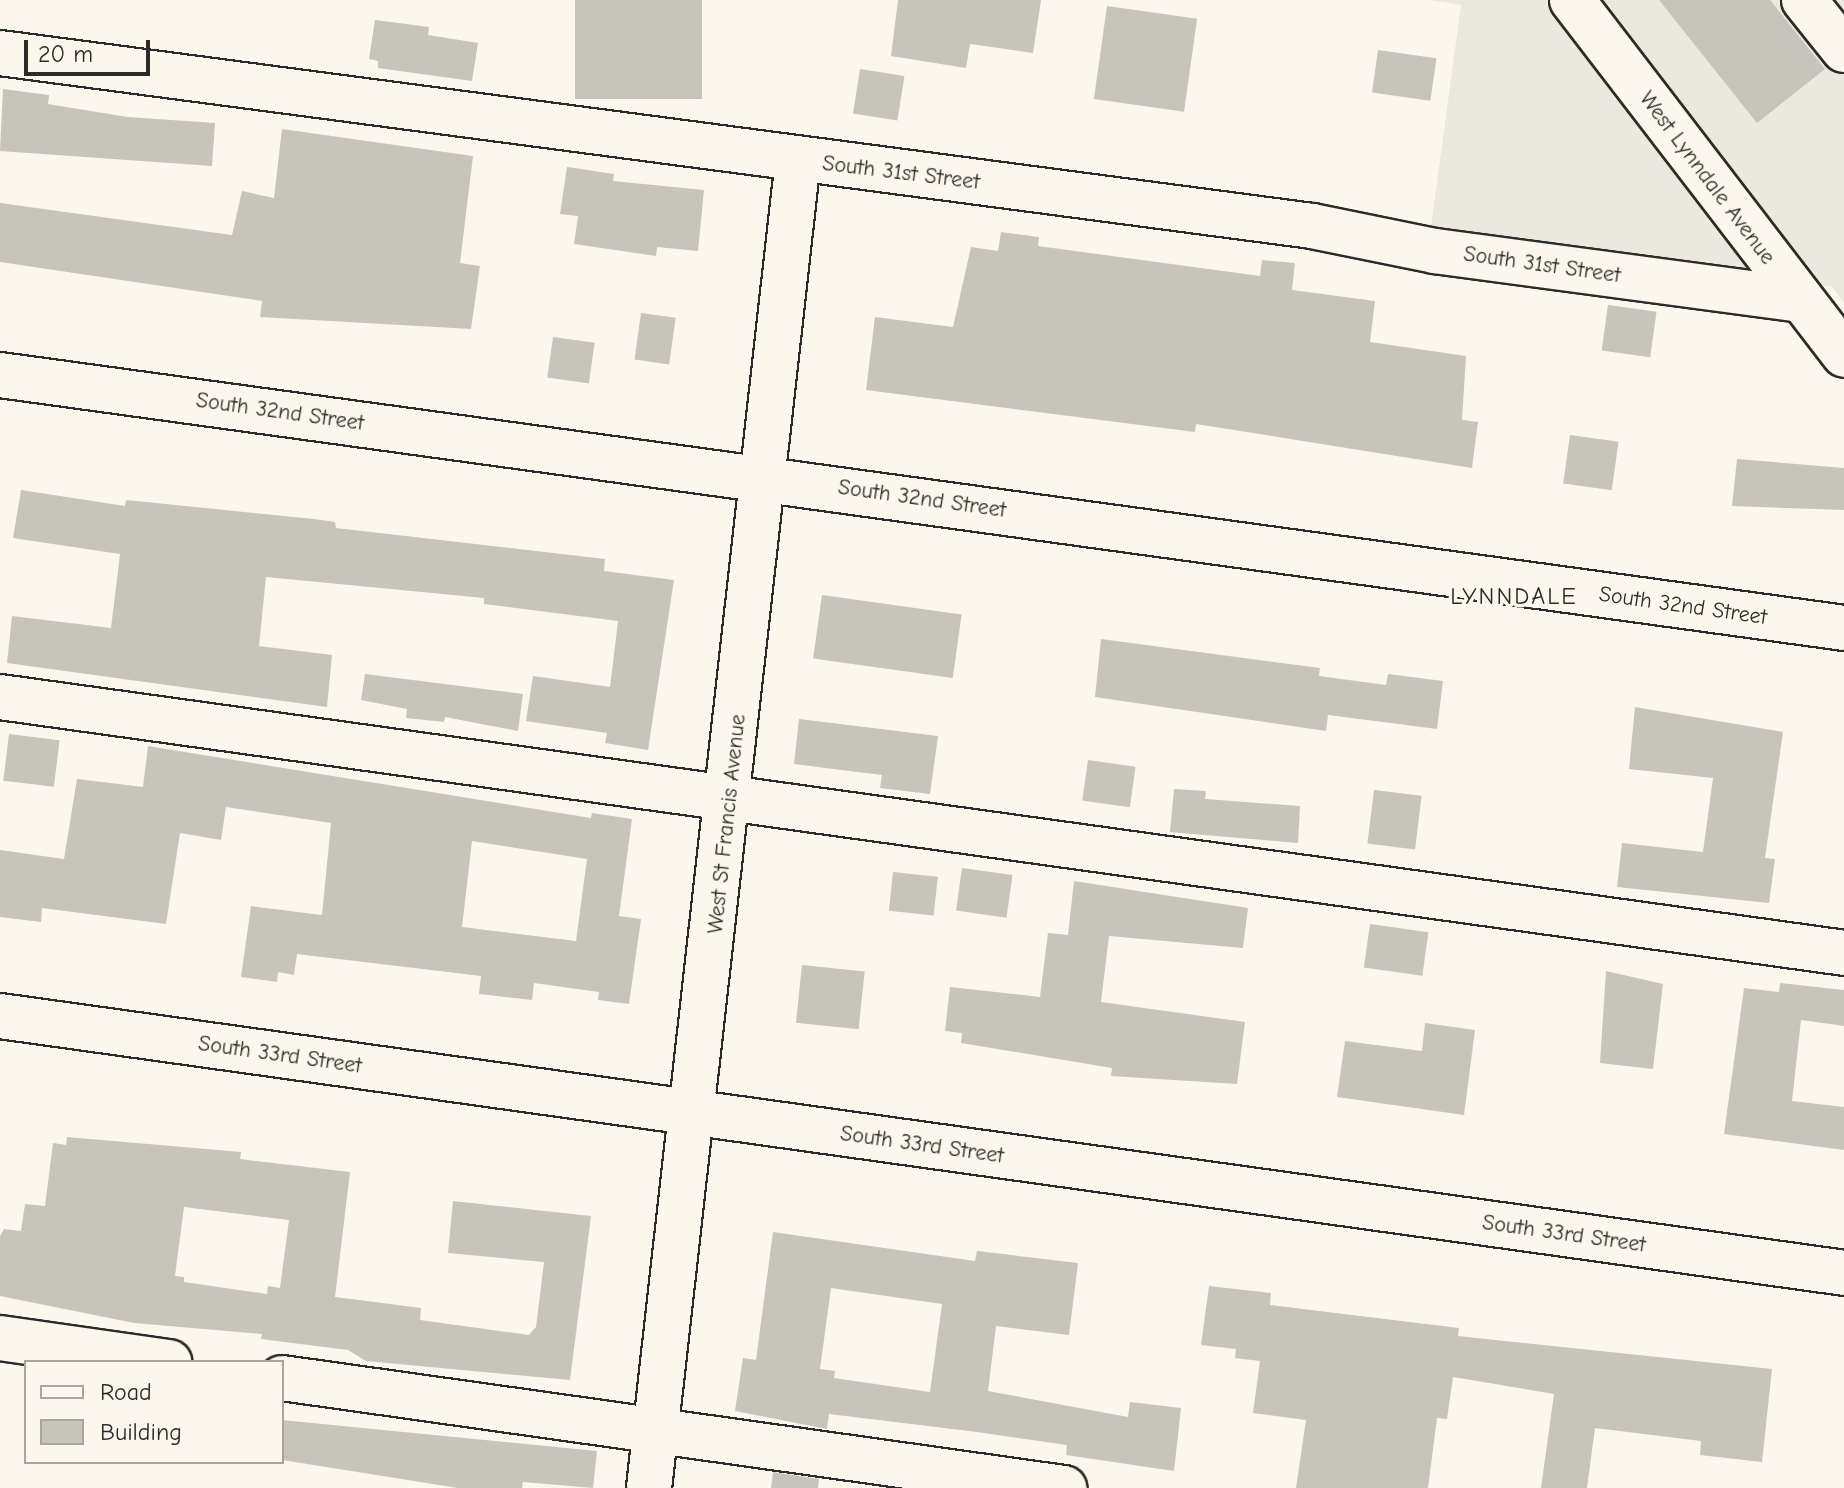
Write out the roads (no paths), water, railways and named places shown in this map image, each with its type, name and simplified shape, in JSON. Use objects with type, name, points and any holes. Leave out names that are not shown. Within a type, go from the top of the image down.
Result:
[{"type":"street","name":"West Lynndale Avenue","points":[[1572,0],[1844,355]]},
{"type":"street","points":[[1804,0],[1844,50]]},
{"type":"street","name":"South 31st Street","points":[[0,53],[1312,226],[1435,251],[1800,300]]},
{"type":"street","name":"West St Francis Avenue","points":[[649,1488],[731,796],[798,159]]},
{"type":"street","name":"South 32nd Street","points":[[0,375],[765,477],[1844,628]]},
{"type":"street","points":[[0,697],[731,796],[1844,953]]},
{"type":"street","name":"South 33rd Street","points":[[0,1016],[1844,1273]]},
{"type":"street","points":[[0,1338],[155,1360]]},
{"type":"street","points":[[284,1378],[1064,1488]]},
{"type":"district","name":"LYNNDALE","points":[[1514,597]]}]
